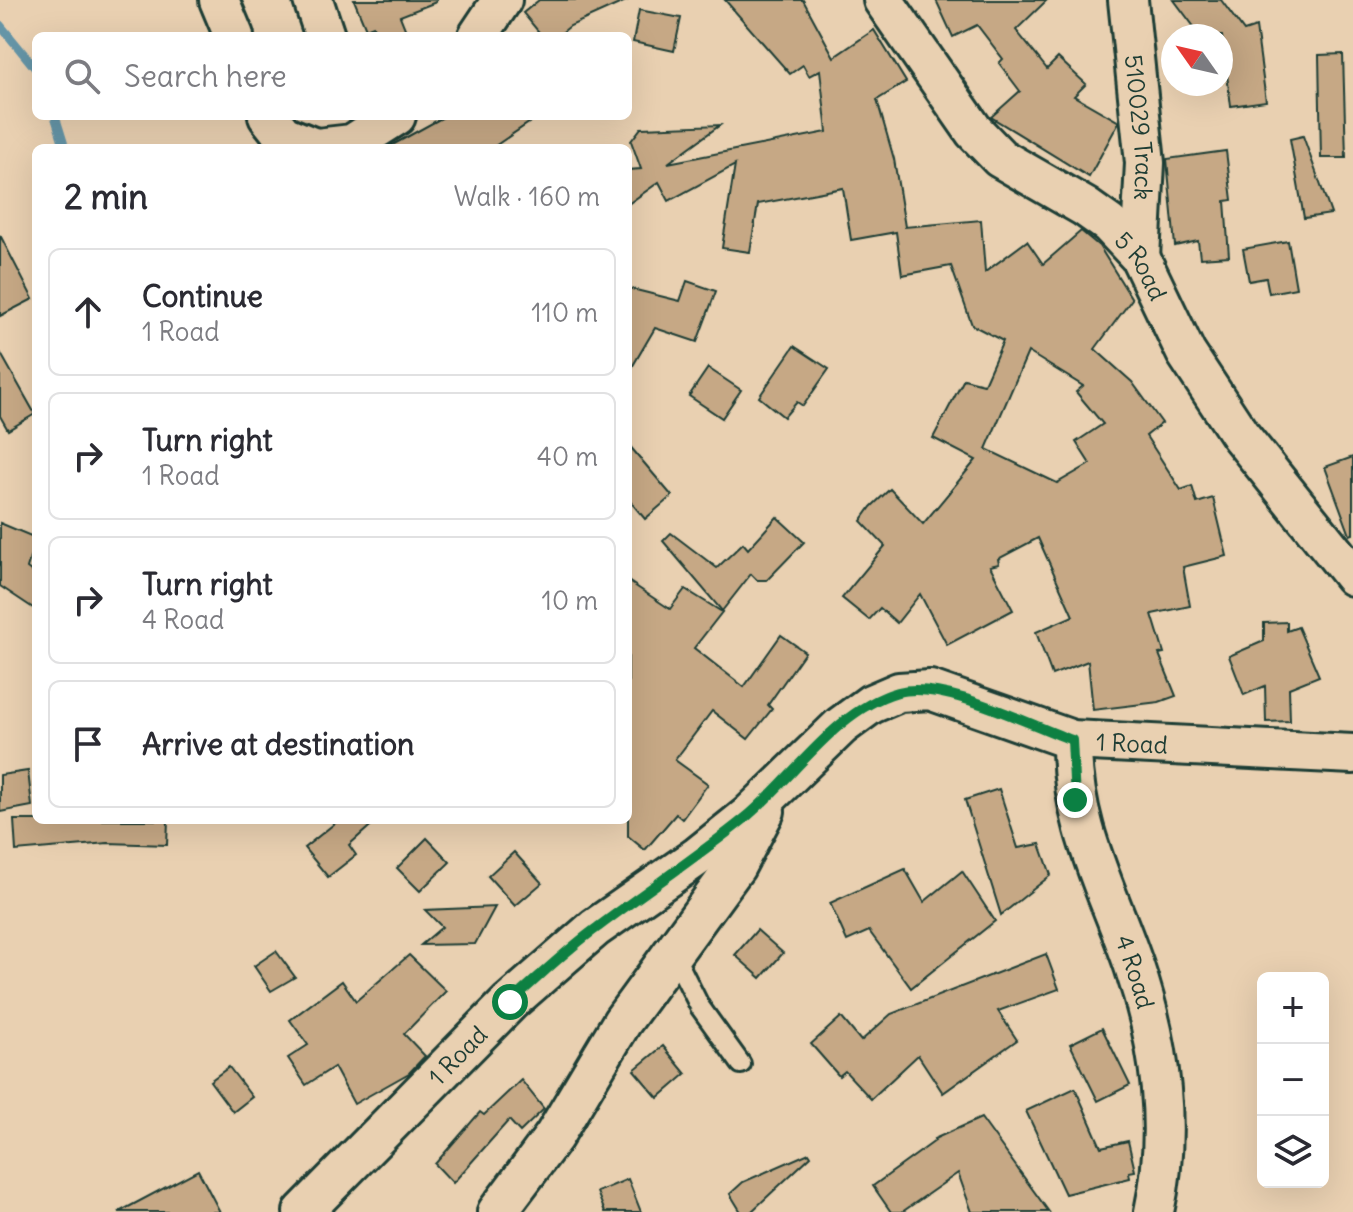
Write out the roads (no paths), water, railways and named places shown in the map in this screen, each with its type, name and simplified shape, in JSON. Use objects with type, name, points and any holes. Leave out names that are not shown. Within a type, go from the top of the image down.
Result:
[{"type":"street","points":[[219,0],[232,32]]},
{"type":"street","points":[[313,0],[324,32]]},
{"type":"street","points":[[481,32],[502,0]]},
{"type":"street","name":"5 Road","points":[[883,0],[974,131],[991,149],[1109,224],[1140,257],[1186,353],[1240,435],[1353,576]]},
{"type":"street","name":"510029 Track","points":[[1128,0],[1145,163],[1140,257]]},
{"type":"street","points":[[271,120],[283,135],[306,144]]},
{"type":"street","points":[[352,144],[374,122]]},
{"type":"street","name":"1 Road","points":[[303,1212],[510,1002],[595,928],[698,856],[777,788],[841,726],[871,704],[899,692],[930,690],[1072,740],[1353,754]]},
{"type":"street","name":"4 Road","points":[[1072,740],[1073,788],[1088,851],[1134,966],[1149,1018],[1160,1079],[1162,1153],[1154,1212]]},
{"type":"street","points":[[497,1212],[554,1136],[622,1022],[674,955],[736,866],[777,788]]},
{"type":"lane","points":[[674,955],[700,1007],[741,1064]]},
{"type":"waterway","points":[[0,25],[32,64]]},
{"type":"waterway","points":[[56,120],[64,144]]}]
